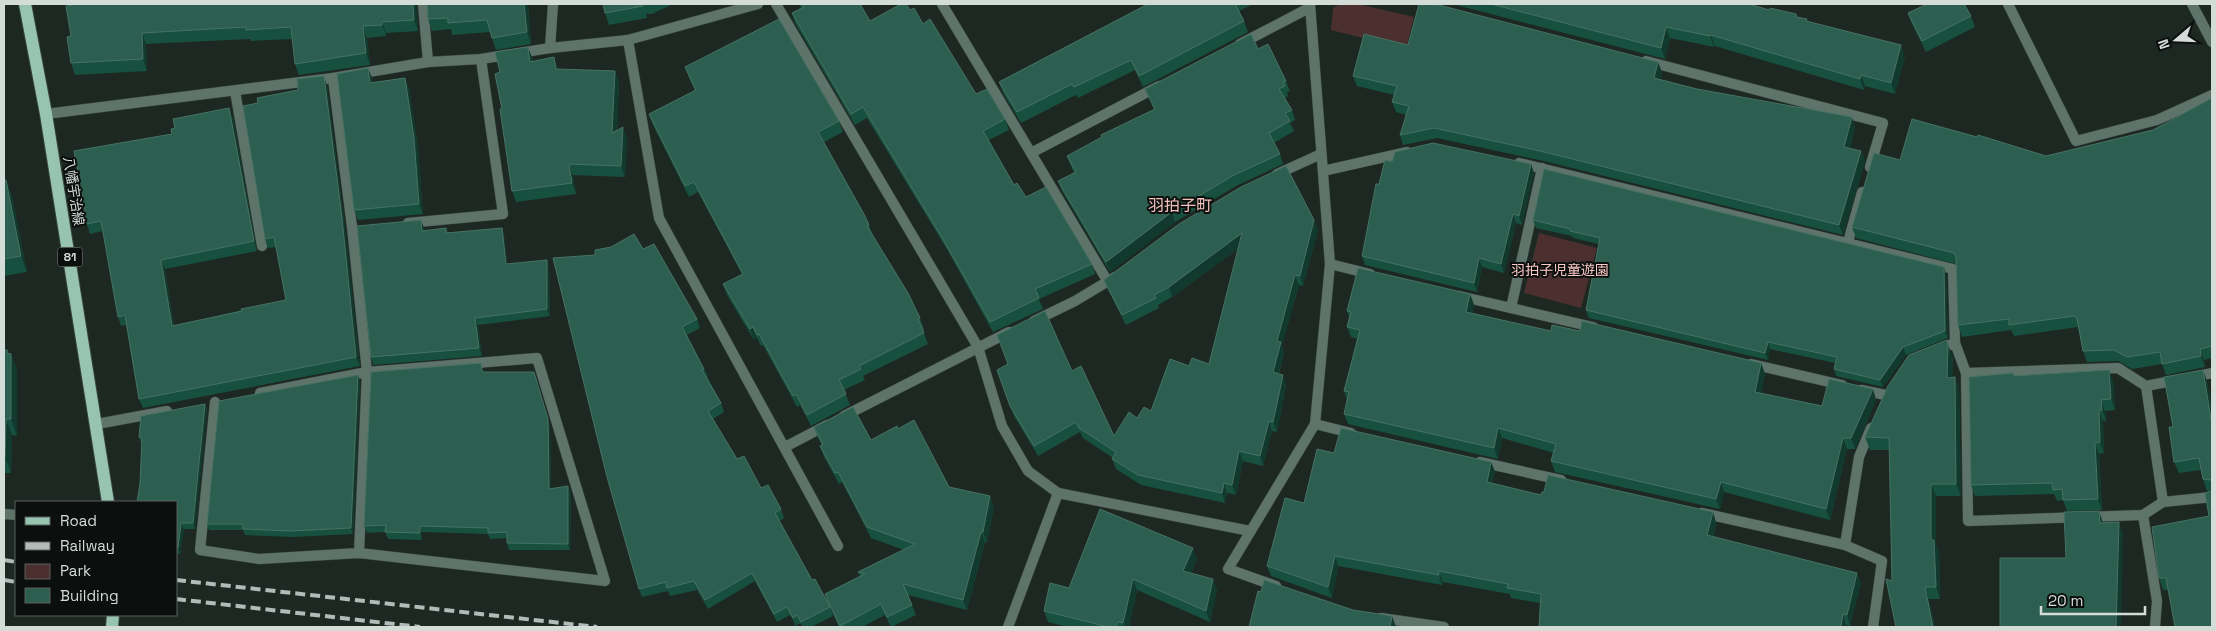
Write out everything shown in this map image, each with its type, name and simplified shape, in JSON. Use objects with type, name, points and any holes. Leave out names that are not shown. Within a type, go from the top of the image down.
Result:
[{"type":"main road","name":"八幡宇治線","points":[[25,4],[46,114],[108,501]]},
{"type":"street","points":[[423,4],[428,62]]},
{"type":"street","points":[[550,48],[553,4]]},
{"type":"street","points":[[46,114],[333,78],[428,62],[481,59],[550,48],[628,40],[758,4]]},
{"type":"street","points":[[776,4],[978,347],[1002,426],[1028,471],[1058,493],[1250,531]]},
{"type":"street","points":[[942,4],[1108,282]]},
{"type":"street","points":[[2008,4],[2076,141],[2157,120],[2212,95]]},
{"type":"street","points":[[2192,4],[2212,42]]},
{"type":"street","points":[[1231,49],[1309,6],[1330,264],[1315,424],[1228,569],[1285,588]]},
{"type":"street","points":[[628,40],[659,218],[838,546]]},
{"type":"street","points":[[400,223],[503,214],[481,59]]},
{"type":"street","points":[[1636,59],[1883,124],[1848,242]]},
{"type":"street","points":[[333,78],[357,227],[367,372],[359,553]]},
{"type":"street","points":[[1031,153],[1170,80]]},
{"type":"street","points":[[235,91],[262,246]]},
{"type":"street","points":[[1323,171],[1417,150]]},
{"type":"street","points":[[1268,179],[1321,154]]},
{"type":"street","points":[[1513,162],[1953,269],[1955,343],[1966,373],[1968,521],[2143,515],[2164,502],[2212,497]]},
{"type":"street","points":[[1511,308],[1542,168]]},
{"type":"street","points":[[1330,264],[1377,276]]},
{"type":"street","points":[[785,447],[978,347],[1075,301],[1108,282],[1124,270]]},
{"type":"street","points":[[1444,292],[1607,331]]},
{"type":"street","points":[[1927,354],[1955,343]]},
{"type":"street","points":[[215,402],[200,550],[259,558],[359,553],[605,581],[537,358],[367,372],[253,395]]},
{"type":"street","points":[[1742,362],[1886,396]]},
{"type":"street","points":[[1966,373],[2118,368],[2146,386],[2212,373]]},
{"type":"street","points":[[2146,386],[2164,502]]},
{"type":"street","points":[[97,424],[179,409]]},
{"type":"street","points":[[1845,545],[1859,457],[1874,422]]},
{"type":"street","points":[[1315,424],[1364,436]]},
{"type":"street","points":[[1470,460],[1576,484]]},
{"type":"street","points":[[1008,627],[1058,493]]},
{"type":"street","points":[[1691,510],[1845,545],[1882,560],[1873,627]]},
{"type":"street","points":[[2143,515],[2157,601],[2155,627]]},
{"type":"street","points":[[1369,616],[1444,627]]},
{"type":"green space","points":[[1340,4],[1358,4],[1414,17],[1406,49],[1331,30],[1333,8]]},
{"type":"green space","name":"羽拍子児童遊園","points":[[1539,233],[1597,248],[1581,308],[1524,293]]},
{"type":"building","points":[[72,4],[413,4],[414,20],[382,22],[382,25],[363,26],[366,53],[295,64],[291,27],[246,30],[246,27],[142,33],[143,59],[71,63],[67,37],[71,36],[66,6]]},
{"type":"building","points":[[427,4],[524,4],[527,32],[492,38],[487,20],[448,23],[448,18],[428,19]]},
{"type":"building","points":[[603,4],[642,4],[643,6],[605,13]]},
{"type":"building","points":[[802,4],[860,4],[870,21],[901,4],[906,4],[910,10],[914,8],[923,24],[930,19],[976,94],[987,89],[1005,119],[983,131],[1014,185],[1017,183],[1026,197],[1046,187],[1092,264],[1035,289],[1039,298],[990,322],[944,241],[863,107],[851,114],[792,13],[804,7]]},
{"type":"building","points":[[1148,4],[1235,4],[1244,21],[1139,76],[1131,60],[1074,87],[1072,84],[1017,112],[999,82]]},
{"type":"building","points":[[1419,4],[1435,4],[1658,62],[1654,78],[1697,89],[1852,117],[1844,147],[1861,151],[1839,225],[1540,151],[1434,128],[1400,135],[1409,106],[1392,102],[1397,86],[1353,76],[1364,34],[1408,45]]},
{"type":"building","points":[[1491,4],[1749,4],[1769,10],[1770,8],[1796,14],[1796,17],[1807,19],[1806,21],[1901,45],[1891,83],[1861,75],[1860,79],[1711,35],[1666,27],[1661,48]]},
{"type":"building","points":[[1924,4],[1964,4],[1971,16],[1922,41],[1908,13]]},
{"type":"building","points":[[779,19],[839,121],[818,132],[865,216],[869,225],[867,226],[908,293],[920,318],[918,319],[924,333],[859,366],[861,369],[839,380],[846,394],[807,415],[796,394],[793,396],[759,334],[757,335],[753,327],[750,329],[723,284],[743,274],[694,182],[685,186],[649,114],[696,90],[685,67]]},
{"type":"building","points":[[1251,34],[1258,49],[1268,44],[1286,81],[1283,82],[1285,86],[1279,89],[1292,110],[1285,113],[1290,121],[1269,133],[1280,154],[1234,175],[1172,212],[1106,262],[1058,181],[1076,172],[1067,156],[1102,137],[1101,135],[1155,109],[1145,89]]},
{"type":"building","points":[[528,47],[530,62],[554,57],[556,69],[615,71],[612,133],[623,127],[621,166],[569,164],[572,183],[512,191],[500,109],[502,109],[495,74],[500,72],[495,52]]},
{"type":"building","points":[[368,68],[370,83],[405,78],[414,138],[419,204],[354,210],[337,74]]},
{"type":"building","points":[[324,76],[342,218],[356,357],[139,399],[125,315],[118,317],[101,221],[87,224],[74,151],[172,134],[171,129],[175,128],[173,119],[229,108],[254,241],[161,260],[172,326],[286,300],[274,237],[265,239],[243,106],[258,103],[257,98],[298,90],[297,79]]},
{"type":"building","points":[[2212,98],[2212,346],[2200,349],[2201,356],[2162,364],[2160,352],[2127,357],[2114,350],[2083,351],[2077,318],[2074,316],[2009,325],[2009,319],[1958,325],[1956,257],[1954,253],[1852,227],[1874,153],[1900,160],[1912,119],[1977,137],[1978,135],[2046,156],[2153,130]]},
{"type":"building","points":[[1433,143],[1531,164],[1519,216],[1513,214],[1501,264],[1479,258],[1474,283],[1362,256],[1376,184],[1379,184],[1385,160],[1392,162],[1395,152]]},
{"type":"building","points":[[1286,166],[1314,220],[1300,276],[1295,275],[1277,341],[1281,342],[1273,372],[1283,375],[1273,422],[1269,421],[1260,456],[1239,451],[1232,485],[1224,483],[1222,493],[1138,475],[1112,459],[1116,452],[1079,428],[1076,422],[1034,446],[1010,406],[997,370],[1008,364],[997,335],[1045,311],[1072,371],[1081,366],[1114,436],[1129,412],[1137,418],[1144,407],[1151,411],[1170,359],[1189,366],[1192,358],[1209,364],[1242,233],[1169,287],[1154,295],[1156,298],[1122,315],[1104,280],[1179,224],[1241,187]]},
{"type":"building","points":[[1544,169],[1944,267],[1945,331],[1903,347],[1880,380],[1834,369],[1837,357],[1768,342],[1765,353],[1586,310],[1600,238],[1533,220]]},
{"type":"building","points":[[4,180],[6,180],[21,256],[4,259]]},
{"type":"building","points":[[421,220],[422,231],[446,228],[446,233],[502,228],[506,264],[547,260],[547,309],[475,318],[479,348],[371,357],[357,226]]},
{"type":"building","points":[[634,234],[643,249],[654,244],[697,319],[682,327],[704,369],[702,370],[721,403],[708,411],[737,459],[744,456],[761,488],[768,485],[781,509],[775,513],[812,580],[815,579],[830,607],[801,622],[797,615],[793,618],[787,607],[774,614],[752,573],[705,600],[694,581],[667,588],[666,582],[639,589],[607,477],[553,258],[595,255],[595,250],[611,247]]},
{"type":"building","points":[[1358,268],[1470,294],[1466,312],[1551,331],[1552,325],[1580,331],[1582,321],[1761,363],[1755,392],[1822,406],[1829,379],[1873,389],[1851,438],[1843,438],[1826,509],[1721,482],[1716,499],[1551,461],[1556,444],[1498,428],[1494,448],[1344,414],[1349,392],[1344,391],[1360,330],[1347,327],[1351,312],[1347,311]]},
{"type":"building","points":[[1947,340],[1947,378],[1955,377],[1956,484],[1931,484],[1931,540],[1934,540],[1936,587],[1925,587],[1933,627],[1896,627],[1886,579],[1892,581],[1889,438],[1865,437],[1888,386],[1909,355]]},
{"type":"building","points":[[4,350],[11,354],[11,419],[6,419],[5,457],[4,457]]},
{"type":"building","points":[[481,363],[482,372],[534,372],[548,419],[549,489],[568,486],[568,544],[507,543],[507,532],[488,533],[488,528],[420,526],[420,533],[385,532],[386,525],[364,526],[371,372]]},
{"type":"building","points":[[2109,370],[2111,399],[2101,400],[2102,410],[2099,410],[2100,442],[2095,443],[2098,499],[2063,500],[2062,489],[2053,490],[2052,483],[1971,485],[1969,377],[2013,373],[2014,376]]},
{"type":"building","points":[[2203,370],[2212,425],[2212,481],[2203,479],[2199,458],[2174,462],[2169,427],[2173,427],[2164,377]]},
{"type":"building","points":[[358,375],[351,528],[291,531],[243,529],[243,524],[207,524],[219,401]]},
{"type":"building","points":[[205,404],[193,523],[181,523],[178,548],[178,501],[137,501],[140,484],[142,438],[139,437],[141,416]]},
{"type":"building","points":[[853,407],[871,440],[897,426],[898,429],[914,420],[949,487],[990,496],[983,532],[981,532],[963,600],[903,584],[912,605],[887,617],[881,604],[840,626],[825,594],[865,574],[858,572],[915,544],[867,527],[838,472],[835,473],[820,446],[823,445],[814,427]]},
{"type":"building","points":[[1341,428],[1491,462],[1487,482],[1541,495],[1544,492],[1548,475],[1713,512],[1707,535],[1857,573],[1847,615],[1843,614],[1841,627],[1539,627],[1541,594],[1507,588],[1508,584],[1439,571],[1439,575],[1335,556],[1328,587],[1267,566],[1285,498],[1304,503],[1317,449],[1334,453]]},
{"type":"building","points":[[2212,491],[2212,627],[2175,627],[2166,578],[2159,578],[2152,527],[2209,516],[2205,493]]},
{"type":"building","points":[[1100,509],[1193,548],[1183,571],[1213,579],[1206,611],[1133,579],[1123,623],[1118,622],[1116,627],[1109,627],[1044,611],[1050,583],[1069,588]]},
{"type":"building","points":[[2099,511],[2100,523],[2119,522],[2116,627],[2000,627],[2000,558],[2066,558],[2064,512]]},
{"type":"building","points":[[1264,580],[1353,610],[1392,616],[1390,627],[1249,627],[1258,591],[1261,592]]},
{"type":"railway","points":[[4,560],[15,562]]},
{"type":"railway","points":[[4,580],[15,582]]},
{"type":"railway","points":[[178,580],[597,627]]},
{"type":"railway","points":[[178,599],[420,627]]},
{"type":"district","name":"羽拍子町","points":[[1180,205]]}]
